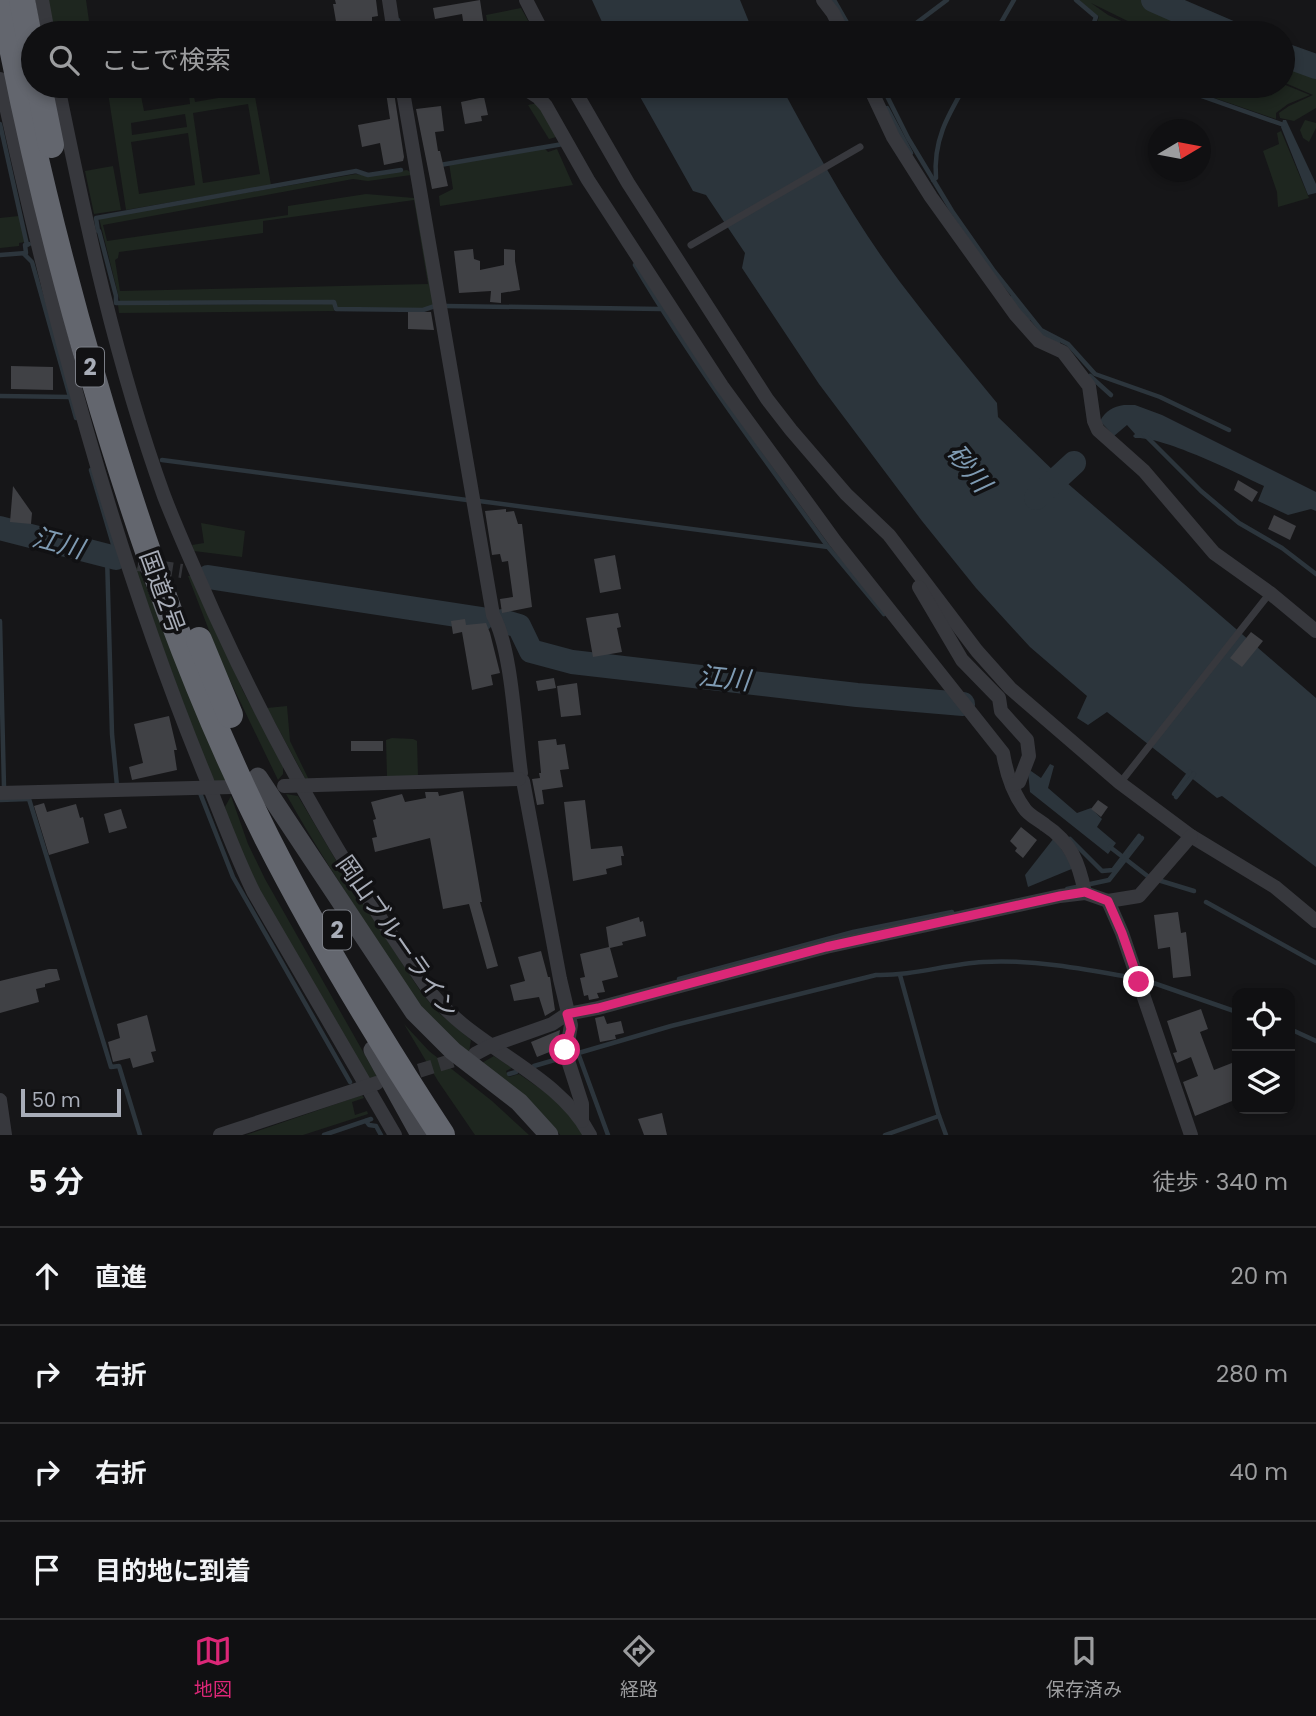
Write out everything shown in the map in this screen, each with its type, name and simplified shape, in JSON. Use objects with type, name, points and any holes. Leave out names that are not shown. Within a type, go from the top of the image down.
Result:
[{"type":"highway","name":"国道2号","points":[[3,0],[21,89]]},
{"type":"highway","points":[[22,0],[26,21]]},
{"type":"highway","name":"国道2号","points":[[23,98],[71,301],[125,489],[164,601],[198,686],[241,782],[290,880],[388,1052],[442,1135]]},
{"type":"highway","name":"国道2号","points":[[42,98],[87,297],[141,484],[186,607],[258,776],[352,958],[463,1135]]},
{"type":"main road","name":"岡山ブルーライン","points":[[258,776],[414,1012],[431,1032],[453,1051],[519,1102],[549,1135]]},
{"type":"main road","points":[[290,880],[321,958],[420,1135]]},
{"type":"street","points":[[42,0],[46,21]]},
{"type":"street","points":[[389,0],[394,21]]},
{"type":"street","points":[[526,0],[537,21]]},
{"type":"street","points":[[823,0],[837,21]]},
{"type":"street","points":[[0,79],[46,279],[83,416],[134,565],[167,682],[234,853],[254,893],[371,1085],[395,1135]]},
{"type":"street","points":[[61,98],[115,338],[189,570],[300,786],[427,988],[440,1006],[549,1088],[571,1108],[590,1135]]},
{"type":"street","points":[[404,98],[493,615],[502,638],[521,773],[519,779]]},
{"type":"street","points":[[539,98],[588,180],[722,386],[835,541],[1003,753],[1006,773],[1024,810],[1059,834],[1071,848],[1080,868],[1084,888]]},
{"type":"street","points":[[579,98],[628,183],[767,399],[846,494],[889,535],[977,651],[1010,688],[1125,777],[1191,836],[1275,887],[1316,921]]},
{"type":"street","points":[[875,98],[893,136],[925,187],[1015,314],[1039,341],[1063,352],[1089,386],[1094,421],[1098,430],[1144,471],[1214,552],[1266,599],[1316,631]]},
{"type":"street","points":[[920,575],[919,586],[962,660],[999,698],[1001,711],[1027,740],[1029,756],[1019,782],[1013,785]]},
{"type":"street","points":[[284,786],[356,782],[523,781],[571,1029],[566,1057],[582,1104],[582,1121]]},
{"type":"street","points":[[0,793],[232,787]]},
{"type":"street","points":[[475,1054],[552,1024],[567,1014],[826,947],[1060,896],[1084,888],[1108,901],[1139,896],[1191,836]]},
{"type":"street","points":[[1108,901],[1138,978],[1191,1135]]},
{"type":"street","points":[[220,1135],[371,1085]]},
{"type":"street","points":[[0,1100],[5,1135]]},
{"type":"lane","points":[[691,246],[856,150]]},
{"type":"lane","points":[[1125,777],[1266,599]]},
{"type":"shaded area","points":[[47,0],[86,0],[89,21],[50,21]]},
{"type":"shaded area","points":[[1079,0],[1144,0],[1192,21],[1128,21],[1091,3],[1121,21],[1098,21],[1099,17]]},
{"type":"shaded area","points":[[521,8],[528,21],[487,21],[486,15]]},
{"type":"shaded area","points":[[1295,62],[1316,70],[1316,108],[1294,121],[1280,118],[1279,113],[1289,106],[1313,95],[1295,87]]},
{"type":"shaded area","points":[[1295,89],[1310,95],[1288,104],[1276,113],[1276,119],[1215,98],[1295,98]]},
{"type":"shaded area","points":[[109,98],[141,98],[144,111],[190,104],[189,98],[194,98],[195,102],[218,98],[255,98],[271,185],[126,210]],"holes":[[[248,104],[260,174],[203,183],[193,113]],[[185,114],[187,127],[132,135],[131,123]],[[188,133],[195,185],[139,194],[131,142]]]},
{"type":"shaded area","points":[[538,103],[560,136],[549,139],[528,105]]},
{"type":"shaded area","points":[[1305,120],[1316,123],[1309,142],[1303,138],[1300,130]]},
{"type":"shaded area","points":[[1281,131],[1309,198],[1278,207],[1277,192],[1263,151],[1279,144],[1277,133]]},
{"type":"shaded area","points":[[544,148],[548,152],[557,149],[573,185],[440,206],[439,196],[453,189],[449,163]]},
{"type":"shaded area","points":[[113,166],[121,210],[94,214],[85,171]]},
{"type":"shaded area","points":[[407,170],[412,173],[434,304],[426,308],[337,308],[335,300],[120,302],[99,218],[356,174],[368,176]],"holes":[[[411,175],[414,198],[366,194],[288,206],[288,215],[107,241],[103,225],[353,179],[368,181]],[[414,200],[428,284],[120,291],[115,260],[119,252],[263,233],[263,221]]]},
{"type":"shaded area","points":[[19,216],[25,242],[19,243],[19,246],[0,248],[0,218]]},
{"type":"shaded area","points":[[333,304],[334,311],[119,313],[118,305]]},
{"type":"shaded area","points":[[201,523],[245,531],[242,557],[194,551],[192,545],[204,543]]},
{"type":"shaded area","points":[[138,567],[226,781],[215,781],[207,769],[134,569]]},
{"type":"shaded area","points":[[188,576],[193,576],[243,691],[283,765],[283,774],[278,780],[222,664]]},
{"type":"shaded area","points":[[287,706],[290,741],[309,780],[305,778],[267,708]]},
{"type":"shaded area","points":[[392,738],[417,741],[418,776],[387,776],[386,740]]},
{"type":"shaded area","points":[[286,794],[298,796],[350,884],[423,995],[440,1014],[471,1040],[469,1052],[439,1027],[414,997],[338,881]]},
{"type":"shaded area","points":[[231,796],[248,844],[265,879],[378,1078],[368,1078],[251,876],[227,818],[225,807]]},
{"type":"shaded area","points":[[404,1024],[429,1051],[492,1101],[529,1135],[475,1135]]},
{"type":"shaded area","points":[[494,1056],[512,1068],[506,1071],[509,1077],[519,1074],[555,1099],[585,1135],[560,1135],[480,1064]]},
{"type":"shaded area","points":[[362,1095],[364,1098],[352,1102],[355,1115],[367,1111],[368,1114],[303,1135],[246,1135]]},
{"type":"water","points":[[592,0],[740,0],[749,21],[602,21]]},
{"type":"water","name":"砂川","points":[[641,98],[788,98],[867,235],[912,297],[997,403],[998,417],[1059,476],[1316,698],[1316,867],[1222,796],[1217,798],[1107,712],[1088,725],[1077,718],[1087,696],[1030,647],[976,588],[922,521],[819,384],[742,268],[745,253],[706,195],[693,191]]},
{"type":"water","points":[[1283,120],[1286,120],[1316,184],[1316,193],[1308,195],[1281,127]]},
{"type":"water","points":[[1124,405],[1135,405],[1162,415],[1316,492],[1316,511],[1311,509],[1288,515],[1258,501],[1264,486],[1181,449],[1135,438],[1127,425],[1114,436],[1100,421],[1110,410]]},
{"type":"water","points":[[1050,764],[1054,766],[1048,788],[1077,813],[1091,808],[1102,819],[1097,827],[1116,843],[1108,854],[1030,792],[1028,772],[1031,771],[1041,778]]},
{"type":"water","points":[[1054,838],[1074,868],[1028,887],[1025,875]]},
{"type":"building","points":[[335,0],[376,0],[378,16],[372,17],[372,21],[336,21],[333,4],[336,4]]},
{"type":"building","points":[[480,0],[483,21],[463,21],[462,14],[435,19],[433,8]]},
{"type":"building","points":[[387,98],[395,98],[404,157],[403,161],[384,165],[380,143],[362,147],[358,125],[390,119]]},
{"type":"building","points":[[484,98],[488,115],[481,116],[482,121],[465,124],[461,102]]},
{"type":"building","points":[[441,106],[444,131],[435,132],[448,186],[432,189],[416,109]]},
{"type":"building","points":[[473,249],[474,259],[480,261],[480,270],[504,265],[504,249],[515,250],[520,290],[501,293],[501,303],[490,302],[491,291],[459,293],[454,251]]},
{"type":"building","points":[[408,312],[431,312],[434,330],[408,329]]},
{"type":"building","points":[[11,366],[53,367],[53,390],[11,389]]},
{"type":"building","points":[[1238,480],[1258,492],[1252,502],[1234,490]]},
{"type":"building","points":[[13,486],[32,513],[31,524],[10,522]]},
{"type":"building","points":[[506,509],[506,512],[514,511],[518,524],[522,524],[532,607],[502,613],[500,599],[513,597],[508,561],[502,562],[500,554],[492,555],[485,511]]},
{"type":"building","points":[[1274,515],[1296,526],[1290,540],[1268,529]]},
{"type":"building","points":[[615,555],[621,589],[600,593],[594,559]]},
{"type":"building","points":[[618,613],[621,627],[617,628],[622,652],[593,657],[586,618]]},
{"type":"building","points":[[465,619],[466,625],[486,623],[500,673],[491,675],[493,685],[472,690],[462,632],[453,634],[451,621]]},
{"type":"building","points":[[1251,632],[1263,641],[1242,667],[1230,658]]},
{"type":"building","points":[[554,678],[556,688],[538,691],[536,681]]},
{"type":"building","points":[[577,683],[581,715],[561,717],[557,686]]},
{"type":"building","points":[[169,716],[177,750],[174,750],[177,770],[132,780],[129,767],[143,763],[134,724]]},
{"type":"building","points":[[556,739],[557,745],[565,744],[569,769],[560,770],[563,787],[542,790],[544,804],[537,805],[532,779],[540,778],[541,773],[538,741]]},
{"type":"building","points":[[351,741],[383,741],[383,751],[351,751]]},
{"type":"building","points":[[463,791],[480,902],[498,966],[487,969],[469,904],[443,909],[430,838],[375,852],[372,838],[377,837],[371,802],[402,794],[405,802],[426,798],[425,792],[438,792],[439,796]]},
{"type":"building","points":[[585,800],[591,849],[622,846],[624,856],[621,856],[622,865],[606,869],[607,874],[573,881],[564,802]]},
{"type":"building","points":[[1098,800],[1108,807],[1101,817],[1091,809]]},
{"type":"building","points":[[44,803],[47,812],[76,804],[80,818],[83,817],[89,843],[49,855],[34,806]]},
{"type":"building","points":[[121,809],[127,828],[109,833],[104,814]]},
{"type":"building","points":[[1021,827],[1037,840],[1023,858],[1015,851],[1017,848],[1010,841]]},
{"type":"building","points":[[1178,912],[1181,933],[1186,932],[1191,976],[1173,978],[1170,947],[1158,949],[1154,915]]},
{"type":"building","points":[[639,917],[640,922],[643,921],[646,936],[610,948],[618,977],[602,981],[605,992],[597,993],[599,998],[589,1000],[588,995],[584,996],[580,978],[585,977],[580,954],[609,947],[606,927]]},
{"type":"building","points":[[541,951],[550,977],[555,1010],[545,1016],[539,997],[514,1001],[510,985],[525,981],[518,957]]},
{"type":"building","points":[[57,969],[60,980],[36,989],[39,1002],[0,1013],[0,981]]},
{"type":"building","points":[[1201,1009],[1208,1029],[1200,1032],[1214,1070],[1232,1063],[1232,1101],[1195,1116],[1183,1082],[1198,1076],[1191,1057],[1177,1063],[1173,1053],[1177,1052],[1167,1021]]},
{"type":"building","points":[[147,1015],[156,1051],[151,1052],[154,1062],[133,1068],[130,1058],[113,1062],[108,1042],[120,1038],[117,1024]]},
{"type":"building","points":[[604,1016],[607,1024],[621,1021],[624,1033],[615,1035],[616,1039],[600,1042],[595,1018]]},
{"type":"building","points":[[560,1030],[557,1049],[537,1057],[531,1042]]},
{"type":"building","points":[[662,1113],[667,1135],[644,1135],[638,1119]]},
{"type":"waterway","points":[[834,0],[846,21]]},
{"type":"waterway","points":[[919,21],[947,0]]},
{"type":"waterway","points":[[1002,21],[1014,0]]},
{"type":"waterway","points":[[1076,0],[1096,17],[1094,21]]},
{"type":"waterway","points":[[1153,0],[1201,21]]},
{"type":"waterway","points":[[1179,0],[1228,21]]},
{"type":"waterway","points":[[1295,48],[1316,56]]},
{"type":"waterway","points":[[1295,59],[1316,67]]},
{"type":"waterway","points":[[888,98],[908,138],[952,211],[994,271],[1041,330],[1068,344],[1095,374],[1160,397],[1229,430]]},
{"type":"waterway","points":[[933,180],[936,178],[939,141],[958,98]]},
{"type":"waterway","points":[[1207,98],[1284,125]]},
{"type":"waterway","points":[[887,108],[911,153]]},
{"type":"waterway","points":[[0,124],[27,245]]},
{"type":"waterway","points":[[440,165],[563,144],[564,146]]},
{"type":"waterway","points":[[98,231],[96,218],[356,171],[368,175],[401,170]]},
{"type":"waterway","points":[[99,231],[116,303],[334,302],[336,309],[423,310],[435,306]]},
{"type":"waterway","points":[[0,255],[26,253],[25,245],[29,244]]},
{"type":"waterway","points":[[24,254],[32,262],[76,418]]},
{"type":"waterway","points":[[635,265],[704,373],[828,547]]},
{"type":"waterway","points":[[1012,298],[1028,319]]},
{"type":"waterway","points":[[446,306],[661,309]]},
{"type":"waterway","points":[[1038,331],[1058,342]]},
{"type":"waterway","points":[[1090,376],[1111,395]]},
{"type":"waterway","points":[[0,396],[70,397]]},
{"type":"waterway","points":[[1144,434],[1201,491],[1239,523],[1282,548],[1316,574]]},
{"type":"waterway","points":[[162,460],[467,500]]},
{"type":"waterway","points":[[1036,498],[1074,463]]},
{"type":"waterway","points":[[91,470],[113,544],[113,558]]},
{"type":"waterway","points":[[479,501],[828,547],[884,614]]},
{"type":"waterway","name":"江川","points":[[0,528],[116,558]]},
{"type":"waterway","points":[[107,556],[112,734],[117,786]]},
{"type":"waterway","name":"江川","points":[[208,577],[482,619]]},
{"type":"waterway","points":[[0,621],[4,787]]},
{"type":"waterway","name":"江川","points":[[502,621],[519,626],[531,651],[572,662],[857,695],[963,704]]},
{"type":"waterway","points":[[1174,794],[1190,772]]},
{"type":"waterway","points":[[1176,797],[1194,774]]},
{"type":"waterway","points":[[200,793],[233,877],[350,1082]]},
{"type":"waterway","points":[[0,800],[28,799]]},
{"type":"waterway","points":[[29,799],[111,1067],[119,1066],[140,1135]]},
{"type":"waterway","points":[[1070,839],[1102,871],[1113,870],[1139,836]]},
{"type":"waterway","points":[[1067,889],[1109,880],[1142,838]]},
{"type":"waterway","points":[[1110,847],[1150,878]]},
{"type":"waterway","points":[[1158,880],[1194,891]]},
{"type":"waterway","points":[[1206,902],[1316,963]]},
{"type":"waterway","points":[[679,979],[853,932],[952,912]]},
{"type":"waterway","points":[[534,1066],[671,1026],[876,975],[1002,961],[1059,965],[1134,978]]},
{"type":"waterway","points":[[900,975],[946,1135]]},
{"type":"waterway","points":[[1142,979],[1232,1010]]},
{"type":"waterway","points":[[1295,1031],[1316,1041]]},
{"type":"waterway","points":[[578,1053],[608,1135]]},
{"type":"waterway","points":[[509,1074],[516,1072]]},
{"type":"waterway","points":[[885,1135],[939,1116]]},
{"type":"waterway","points":[[324,1135],[371,1119]]},
{"type":"waterway","points":[[366,1121],[369,1125],[376,1126],[381,1135]]},
{"type":"tunnel","points":[[138,564],[182,571]]},
{"type":"tunnel","points":[[399,1077],[467,1056]]},
{"type":"route","points":[[565,1050],[571,1029],[567,1014],[826,947],[1085,892],[1108,901],[1116,916],[1139,982]]}]
